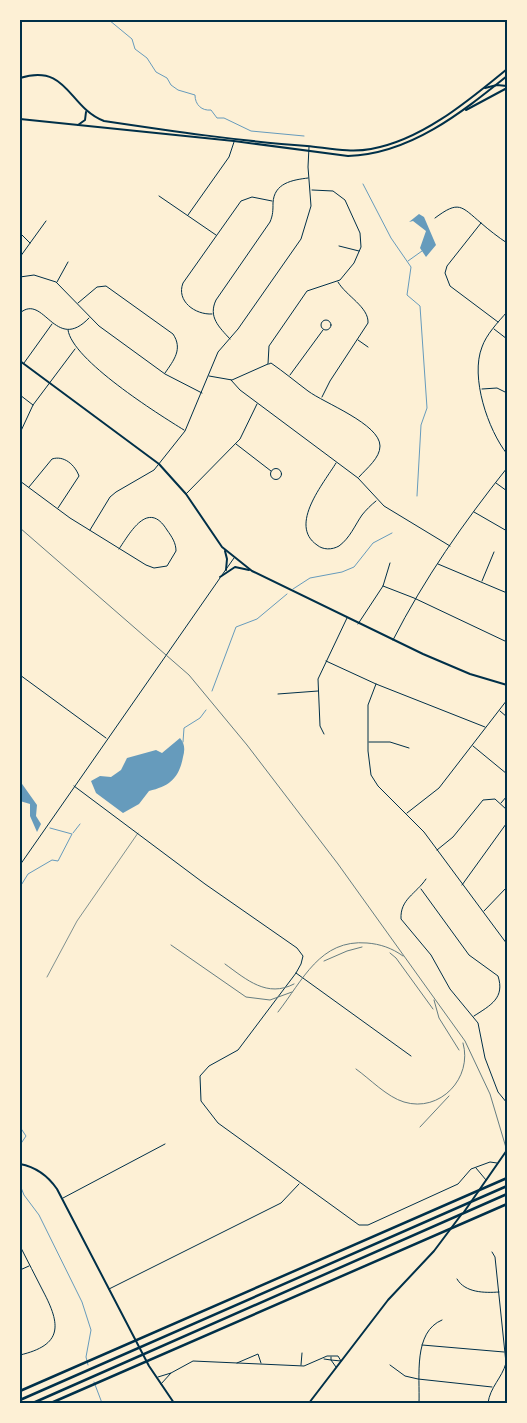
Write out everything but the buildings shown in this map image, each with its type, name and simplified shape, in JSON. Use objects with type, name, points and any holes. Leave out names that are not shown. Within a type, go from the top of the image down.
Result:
[{"type":"highway","points":[[20,1391],[507,1178]]},
{"type":"highway","points":[[20,1400],[507,1186]]},
{"type":"highway","points":[[32,1403],[507,1194]]},
{"type":"highway","points":[[51,1403],[507,1204]]},
{"type":"main road","points":[[20,78],[41,74],[53,77],[66,86],[85,110],[104,121],[309,146],[358,150],[388,145],[440,119],[482,90],[507,69]]},
{"type":"main road","points":[[457,115],[507,76]]},
{"type":"main road","points":[[482,90],[497,84],[507,87]]},
{"type":"main road","points":[[20,119],[234,141],[348,156],[366,155],[407,143],[507,87]]},
{"type":"main road","points":[[78,125],[87,117],[85,110]]},
{"type":"main road","points":[[20,361],[159,464],[186,494],[222,547],[227,556],[226,570]]},
{"type":"main road","points":[[222,547],[252,571],[358,624],[470,674],[507,685]]},
{"type":"main road","points":[[220,577],[235,567],[252,571]]},
{"type":"main road","points":[[309,1403],[400,1286],[440,1243],[507,1150]]},
{"type":"main road","points":[[20,1164],[46,1175],[63,1198],[156,1378],[174,1403]]},
{"type":"street","points":[[188,215],[229,157],[234,141]]},
{"type":"street","points":[[90,530],[116,492],[146,476],[159,464],[185,431],[202,393],[214,359],[301,239],[310,212],[309,146]]},
{"type":"street","points":[[230,339],[218,326],[212,314],[216,300],[270,222],[274,210],[273,201],[276,192],[285,183],[308,178]]},
{"type":"street","points":[[268,364],[269,346],[307,291],[338,281],[354,263],[359,251],[360,233],[345,200],[336,192],[328,189],[311,191]]},
{"type":"street","points":[[159,196],[217,235]]},
{"type":"street","points":[[212,314],[197,311],[186,303],[180,292],[183,283],[243,199],[252,197],[273,201]]},
{"type":"street","points":[[435,218],[449,208],[459,206],[469,210],[481,223],[507,242]]},
{"type":"street","points":[[20,257],[46,221]]},
{"type":"street","points":[[481,223],[448,266],[445,273],[450,286],[498,322]]},
{"type":"street","points":[[20,233],[30,243]]},
{"type":"street","points":[[339,246],[359,251]]},
{"type":"street","points":[[56,282],[68,262]]},
{"type":"street","points":[[20,277],[34,275],[56,282],[90,317],[165,374],[202,393]]},
{"type":"street","points":[[322,398],[330,381],[367,326],[367,313],[345,293],[338,281]]},
{"type":"street","points":[[78,304],[97,287],[106,286],[173,334],[178,341],[178,349],[176,357],[165,374]]},
{"type":"street","points":[[20,313],[28,308],[36,309],[52,324],[68,330],[81,326],[90,317]]},
{"type":"street","points":[[507,312],[483,344],[479,358],[481,390],[492,432],[507,454]]},
{"type":"street","points":[[290,376],[323,330],[330,328],[328,320],[320,324],[323,330]]},
{"type":"street","points":[[23,363],[52,324]]},
{"type":"street","points":[[494,329],[507,339]]},
{"type":"street","points":[[68,330],[75,348],[104,374],[185,431]]},
{"type":"street","points":[[358,340],[368,347]]},
{"type":"street","points":[[20,433],[33,405],[75,348]]},
{"type":"street","points":[[208,376],[231,380],[240,378],[271,363],[310,392],[373,431],[379,438],[380,446],[377,457],[358,478]]},
{"type":"street","points":[[231,380],[258,404],[358,478],[377,500],[450,546]]},
{"type":"street","points":[[481,390],[497,388],[507,393]]},
{"type":"street","points":[[20,395],[33,405]]},
{"type":"street","points":[[186,494],[235,444],[258,404]]},
{"type":"street","points":[[235,444],[271,471],[279,470],[280,478],[277,480],[272,478],[271,471]]},
{"type":"street","points":[[29,488],[52,459],[61,458],[73,465],[78,473],[78,480],[58,509]]},
{"type":"street","points":[[337,462],[318,492],[306,518],[305,525],[308,534],[316,545],[330,549],[340,545],[363,514],[377,500]]},
{"type":"street","points":[[393,640],[414,598],[507,468]]},
{"type":"street","points":[[20,481],[58,509],[119,549],[154,568],[167,566],[176,551],[175,543],[165,526],[159,520],[151,518],[142,520],[134,526],[119,549]]},
{"type":"street","points":[[496,483],[507,491]]},
{"type":"street","points":[[474,512],[507,530]]},
{"type":"street","points":[[482,582],[494,552]]},
{"type":"street","points":[[20,865],[234,558]]},
{"type":"street","points":[[358,624],[383,586],[390,563]]},
{"type":"street","points":[[438,564],[507,593]]},
{"type":"street","points":[[383,586],[414,598],[507,642]]},
{"type":"street","points":[[324,734],[320,726],[318,679],[347,618]]},
{"type":"street","points":[[326,661],[376,684],[485,727]]},
{"type":"street","points":[[20,675],[107,739]]},
{"type":"street","points":[[376,684],[368,704],[369,770],[374,780],[406,813],[437,851],[507,944]]},
{"type":"street","points":[[278,694],[319,691]]},
{"type":"street","points":[[406,813],[439,788],[507,700]]},
{"type":"street","points":[[499,711],[507,717]]},
{"type":"street","points":[[368,742],[390,742],[409,748]]},
{"type":"street","points":[[472,745],[507,774]]},
{"type":"street","points":[[74,786],[205,884],[297,948],[303,956],[296,973],[238,1050],[204,1071],[199,1082],[201,1101],[211,1117],[354,1224],[364,1226],[458,1184],[468,1170],[490,1162],[498,1163]]},
{"type":"street","points":[[501,804],[507,796]]},
{"type":"street","points":[[437,851],[453,836],[483,800],[495,799],[507,813]]},
{"type":"street","points":[[462,885],[506,824],[507,818]]},
{"type":"street","points":[[426,879],[402,906],[401,919],[405,927],[418,938],[441,976],[474,1016],[482,1031],[485,1058],[498,1092],[507,1103]]},
{"type":"street","points":[[484,911],[507,887]]},
{"type":"street","points":[[420,888],[469,955],[498,976],[501,991],[498,998],[474,1016]]},
{"type":"street","points":[[296,973],[411,1056]]},
{"type":"street","points":[[63,1198],[165,1144]]},
{"type":"street","points":[[476,1168],[482,1172],[486,1181]]},
{"type":"street","points":[[109,1289],[281,1203],[299,1184]]},
{"type":"street","points":[[20,1246],[54,1311],[56,1330],[51,1340],[42,1349],[20,1355]]},
{"type":"street","points":[[488,1403],[493,1387],[504,1371],[505,1352],[500,1292],[495,1257],[492,1252]]},
{"type":"street","points":[[20,1270],[30,1266]]},
{"type":"street","points":[[457,1279],[459,1283],[479,1293],[500,1292]]},
{"type":"street","points":[[418,1403],[422,1345],[425,1333],[434,1323],[442,1320]]},
{"type":"street","points":[[422,1345],[505,1352]]},
{"type":"street","points":[[300,1366],[302,1353]]},
{"type":"street","points":[[237,1363],[258,1354],[262,1364]]},
{"type":"street","points":[[156,1378],[193,1361],[300,1366],[332,1356],[338,1356],[342,1361]]},
{"type":"street","points":[[332,1356],[331,1360],[336,1368]]},
{"type":"street","points":[[323,1359],[342,1361]]},
{"type":"street","points":[[390,1365],[405,1376],[493,1387]]},
{"type":"street","points":[[161,1385],[170,1373]]},
{"type":"lane","points":[[47,977],[77,920],[138,833]]},
{"type":"water","points":[[419,214],[424,217],[436,245],[426,257],[420,248],[426,231],[413,221],[409,222]]},
{"type":"water","points":[[180,738],[184,745],[184,752],[176,776],[163,787],[149,791],[139,804],[123,813],[96,793],[91,781],[100,776],[111,777],[121,770],[127,758],[156,750],[162,753]]},
{"type":"water","points":[[20,781],[37,805],[36,816],[41,824],[37,832],[30,816],[30,804],[20,801]]},
{"type":"waterway","points":[[109,20],[132,39],[135,49],[147,58],[156,72],[167,78],[171,85],[178,90],[195,95],[196,102],[200,107],[211,110],[217,118],[224,118],[251,131],[304,136]]},
{"type":"waterway","points":[[363,184],[391,238],[411,267],[407,295],[420,306],[427,408],[421,425],[417,496]]},
{"type":"waterway","points":[[408,261],[422,251]]},
{"type":"waterway","points":[[293,589],[310,578],[342,572],[354,567],[373,543],[392,533]]},
{"type":"waterway","points":[[212,691],[236,627],[257,619],[287,594]]},
{"type":"waterway","points":[[183,742],[184,728],[200,718],[206,710]]},
{"type":"waterway","points":[[73,833],[80,824]]},
{"type":"waterway","points":[[20,887],[28,874],[52,860],[58,861],[72,834],[50,828]]},
{"type":"waterway","points":[[20,1127],[26,1136],[20,1145]]},
{"type":"waterway","points":[[20,1185],[24,1195],[39,1215],[82,1302],[91,1330],[86,1357],[88,1365]]},
{"type":"waterway","points":[[94,1382],[102,1403]]},
{"type":"railway","points":[[20,528],[189,675],[247,745],[338,864],[465,1041],[490,1094],[507,1151]]},
{"type":"railway","points":[[278,1012],[314,964],[337,948],[351,944],[367,943],[381,945],[403,956]]},
{"type":"railway","points":[[171,945],[246,997],[270,1000],[292,992]]},
{"type":"railway","points":[[324,961],[362,947]]},
{"type":"railway","points":[[390,953],[396,958],[433,1009]]},
{"type":"railway","points":[[225,964],[249,981],[266,988],[284,988],[294,984]]},
{"type":"railway","points":[[434,1000],[439,1018],[459,1050]]},
{"type":"railway","points":[[356,1069],[398,1100],[417,1104],[430,1102],[451,1090],[458,1080],[463,1069],[465,1056],[463,1043]]},
{"type":"railway","points":[[420,1127],[449,1096]]}]
